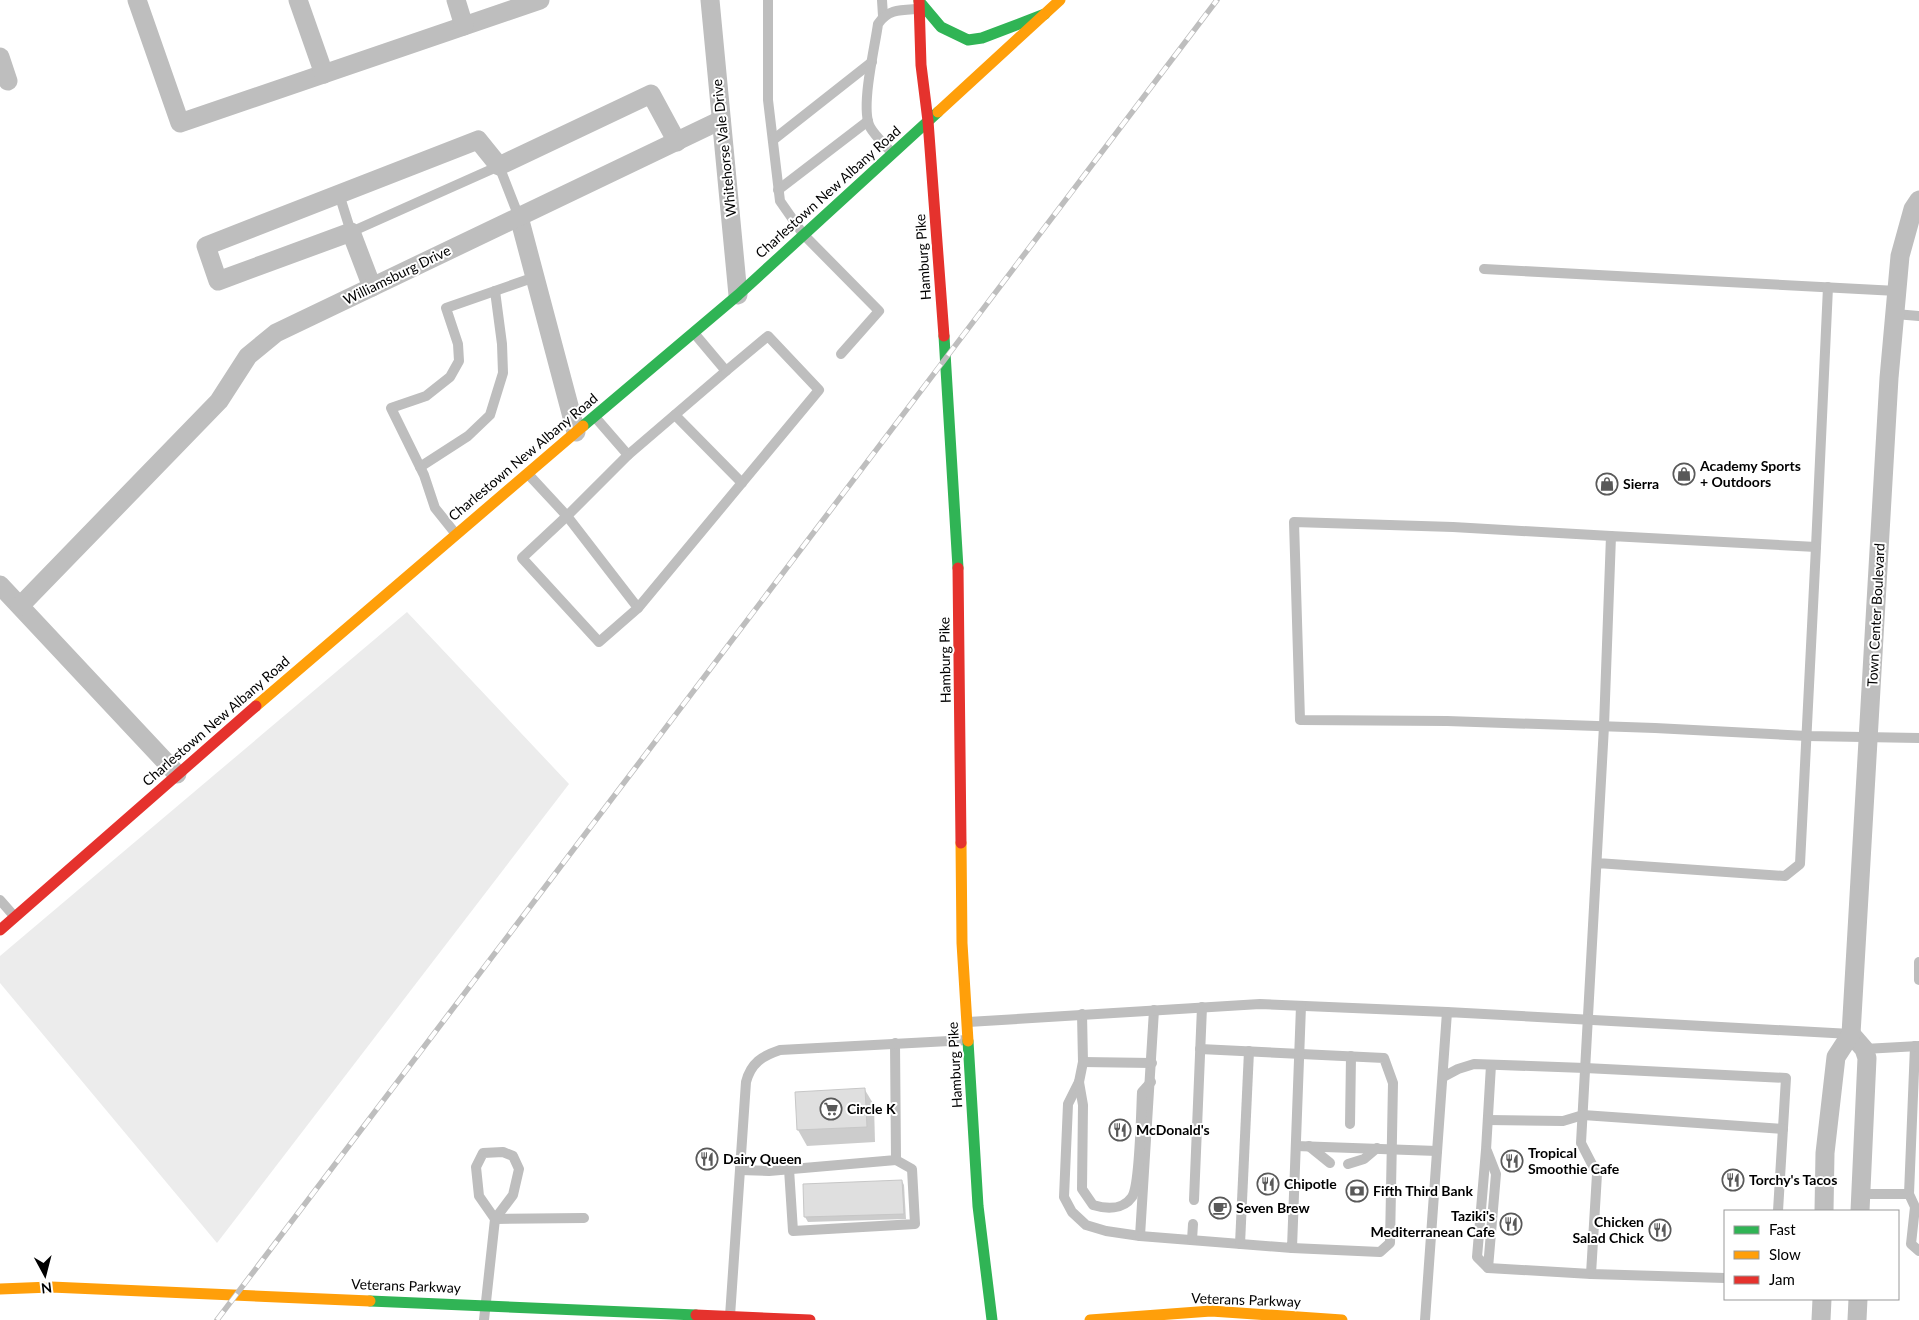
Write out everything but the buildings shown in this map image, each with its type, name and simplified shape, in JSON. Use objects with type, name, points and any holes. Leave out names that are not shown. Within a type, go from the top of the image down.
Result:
[{"type":"main road","name":"Charlestown New Albany Road","points":[[0,930],[455,534],[738,295],[1060,0]]},
{"type":"main road","points":[[919,3],[941,27],[968,40],[982,38],[1045,14]]},
{"type":"main road","name":"Hamburg Pike","points":[[919,3],[921,65],[928,121],[958,547],[962,943],[978,1206],[992,1320]]},
{"type":"main road","name":"Veterans Parkway","points":[[0,1289],[51,1286],[484,1304],[730,1318],[810,1320]]},
{"type":"main road","name":"Veterans Parkway","points":[[1090,1320],[1211,1311],[1342,1320]]},
{"type":"street","points":[[137,0],[180,123],[540,0]]},
{"type":"street","points":[[298,0],[324,74]]},
{"type":"street","points":[[456,0],[464,26]]},
{"type":"street","name":"Whitehorse Vale Drive","points":[[710,0],[738,295]]},
{"type":"street","points":[[0,57],[8,81]]},
{"type":"street","points":[[372,287],[351,232],[218,281],[206,246],[478,140],[499,166],[651,94],[677,142]]},
{"type":"street","name":"Williamsburg Drive","points":[[20,606],[219,401],[248,356],[276,333],[721,120]]},
{"type":"street","name":"Town Center Boulevard","points":[[1824,1210],[1825,1153],[1836,1057],[1851,1034],[1889,388],[1900,256],[1913,208],[1919,200]]},
{"type":"street","points":[[519,217],[576,432]]},
{"type":"street","points":[[0,585],[177,774]]},
{"type":"street","points":[[1851,1034],[1864,1049],[1867,1058],[1860,1203]]},
{"type":"street","points":[[1821,1320],[1822,1300]]},
{"type":"street","points":[[1857,1320],[1858,1300]]},
{"type":"lane","points":[[768,0],[768,100],[780,201],[803,234],[879,311],[841,354]]},
{"type":"lane","points":[[882,0],[883,16]]},
{"type":"lane","points":[[892,153],[870,127],[866,114],[867,94],[878,24],[883,16],[891,11],[919,3]]},
{"type":"lane","points":[[772,140],[872,62]]},
{"type":"lane","points":[[778,190],[868,121]]},
{"type":"lane","points":[[339,194],[351,232],[499,166],[519,217]]},
{"type":"lane","points":[[1484,269],[1897,291]]},
{"type":"lane","points":[[455,534],[435,508],[420,467],[391,408],[426,396],[450,377],[459,361],[458,344],[446,308],[535,277]]},
{"type":"lane","points":[[1597,863],[1785,876],[1800,864],[1828,287]]},
{"type":"lane","points":[[420,467],[468,436],[490,415],[503,373],[502,344],[495,291]]},
{"type":"lane","points":[[1895,314],[1919,316]]},
{"type":"lane","points":[[694,333],[726,371]]},
{"type":"lane","points":[[768,336],[819,390],[638,608],[598,642],[522,558],[628,455],[726,371],[768,336]]},
{"type":"lane","points":[[675,415],[742,483]]},
{"type":"lane","points":[[594,417],[628,455]]},
{"type":"lane","points":[[527,473],[567,516],[638,608]]},
{"type":"lane","points":[[1816,546],[1453,527],[1294,522],[1300,720],[1447,721],[1604,726],[1807,736],[1919,738]]},
{"type":"lane","points":[[1591,1274],[1597,1174],[1581,1142],[1604,726],[1611,536]]},
{"type":"lane","points":[[0,900],[14,917]]},
{"type":"lane","points":[[1919,962],[1919,980]]},
{"type":"lane","points":[[968,1022],[1260,1004],[1851,1034]]},
{"type":"lane","points":[[1292,1248],[1301,1006]]},
{"type":"lane","points":[[1194,1200],[1202,1007]]},
{"type":"lane","points":[[1140,1236],[1154,1010]]},
{"type":"lane","points":[[1425,1320],[1447,1012]]},
{"type":"lane","points":[[1082,1014],[1083,1062],[1078,1082],[1068,1104],[1064,1197],[1072,1212],[1086,1225],[1106,1231],[1140,1236],[1292,1248],[1380,1252],[1390,1243],[1393,1083],[1384,1058],[1200,1049]]},
{"type":"lane","points":[[730,1318],[746,1082],[753,1064],[760,1058],[780,1050],[969,1040]]},
{"type":"lane","points":[[895,1043],[896,1160]]},
{"type":"lane","points":[[1864,1049],[1917,1046],[1909,1194],[1915,1207],[1911,1244],[1919,1251]]},
{"type":"lane","points":[[1240,1244],[1249,1051]]},
{"type":"lane","points":[[1350,1124],[1351,1056]]},
{"type":"lane","points":[[1083,1062],[1152,1063]]},
{"type":"lane","points":[[1443,1076],[1474,1064],[1786,1078],[1778,1210]]},
{"type":"lane","points":[[1490,1065],[1486,1150],[1477,1257],[1488,1268],[1591,1274],[1724,1278]]},
{"type":"lane","points":[[1078,1082],[1083,1105],[1082,1189],[1093,1206],[1107,1209],[1121,1206],[1132,1197],[1137,1181],[1142,1092],[1151,1082]]},
{"type":"lane","points":[[1488,1120],[1563,1121],[1583,1115],[1783,1129]]},
{"type":"lane","points":[[1296,1146],[1437,1151]]},
{"type":"lane","points":[[1309,1146],[1330,1163]]},
{"type":"lane","points":[[1348,1164],[1364,1159],[1377,1148]]},
{"type":"lane","points":[[484,1320],[484,1304],[495,1219],[512,1195],[520,1169],[513,1156],[503,1152],[483,1154],[476,1167],[479,1196],[495,1219]]},
{"type":"lane","points":[[740,1170],[769,1171],[790,1169],[896,1160],[912,1169],[915,1224],[793,1231],[790,1169]]},
{"type":"lane","points":[[1860,1203],[1909,1194]]},
{"type":"lane","points":[[495,1219],[584,1218]]},
{"type":"lane","points":[[1192,1224],[1192,1240]]},
{"type":"shaded area","points":[[407,612],[569,784],[217,1243],[0,983],[0,956]]},
{"type":"railway","points":[[217,1320],[1217,0]]},
{"type":"traffic: fast","points":[[919,1],[941,27],[968,40],[982,38],[1045,14]]},
{"type":"traffic: fast","points":[[583,426],[738,295],[938,112]]},
{"type":"traffic: fast","points":[[944,336],[958,568]]},
{"type":"traffic: fast","points":[[968,1041],[978,1206],[992,1320]]},
{"type":"traffic: fast","points":[[370,1301],[696,1315]]},
{"type":"traffic: slow","points":[[938,112],[1060,0]]},
{"type":"traffic: slow","points":[[256,706],[583,426]]},
{"type":"traffic: slow","points":[[961,843],[962,943],[968,1041]]},
{"type":"traffic: slow","points":[[0,1289],[51,1287],[370,1301]]},
{"type":"traffic: slow","points":[[1090,1320],[1211,1311],[1342,1320]]},
{"type":"traffic: jam","points":[[919,0],[921,65],[928,121],[944,336]]},
{"type":"traffic: jam","points":[[958,568],[961,843]]},
{"type":"traffic: jam","points":[[0,930],[256,706]]},
{"type":"traffic: jam","points":[[696,1315],[810,1320]]},
{"type":"place","name":"Academy Sports + Outdoors","points":[[1684,474]]},
{"type":"place","name":"Sierra","points":[[1607,484]]},
{"type":"place","name":"Circle K","points":[[831,1109]]},
{"type":"place","name":"McDonald's","points":[[1120,1130]]},
{"type":"place","name":"Dairy Queen","points":[[707,1159]]},
{"type":"place","name":"Tropical Smoothie Cafe","points":[[1512,1161]]},
{"type":"place","name":"Torchy's Tacos","points":[[1733,1180]]},
{"type":"place","name":"Chipotle","points":[[1268,1184]]},
{"type":"place","name":"Fifth Third Bank","points":[[1357,1191]]},
{"type":"place","name":"Seven Brew","points":[[1220,1208]]},
{"type":"place","name":"Taziki's Mediterranean Cafe","points":[[1511,1224]]},
{"type":"place","name":"Chicken Salad Chick","points":[[1660,1230]]}]
